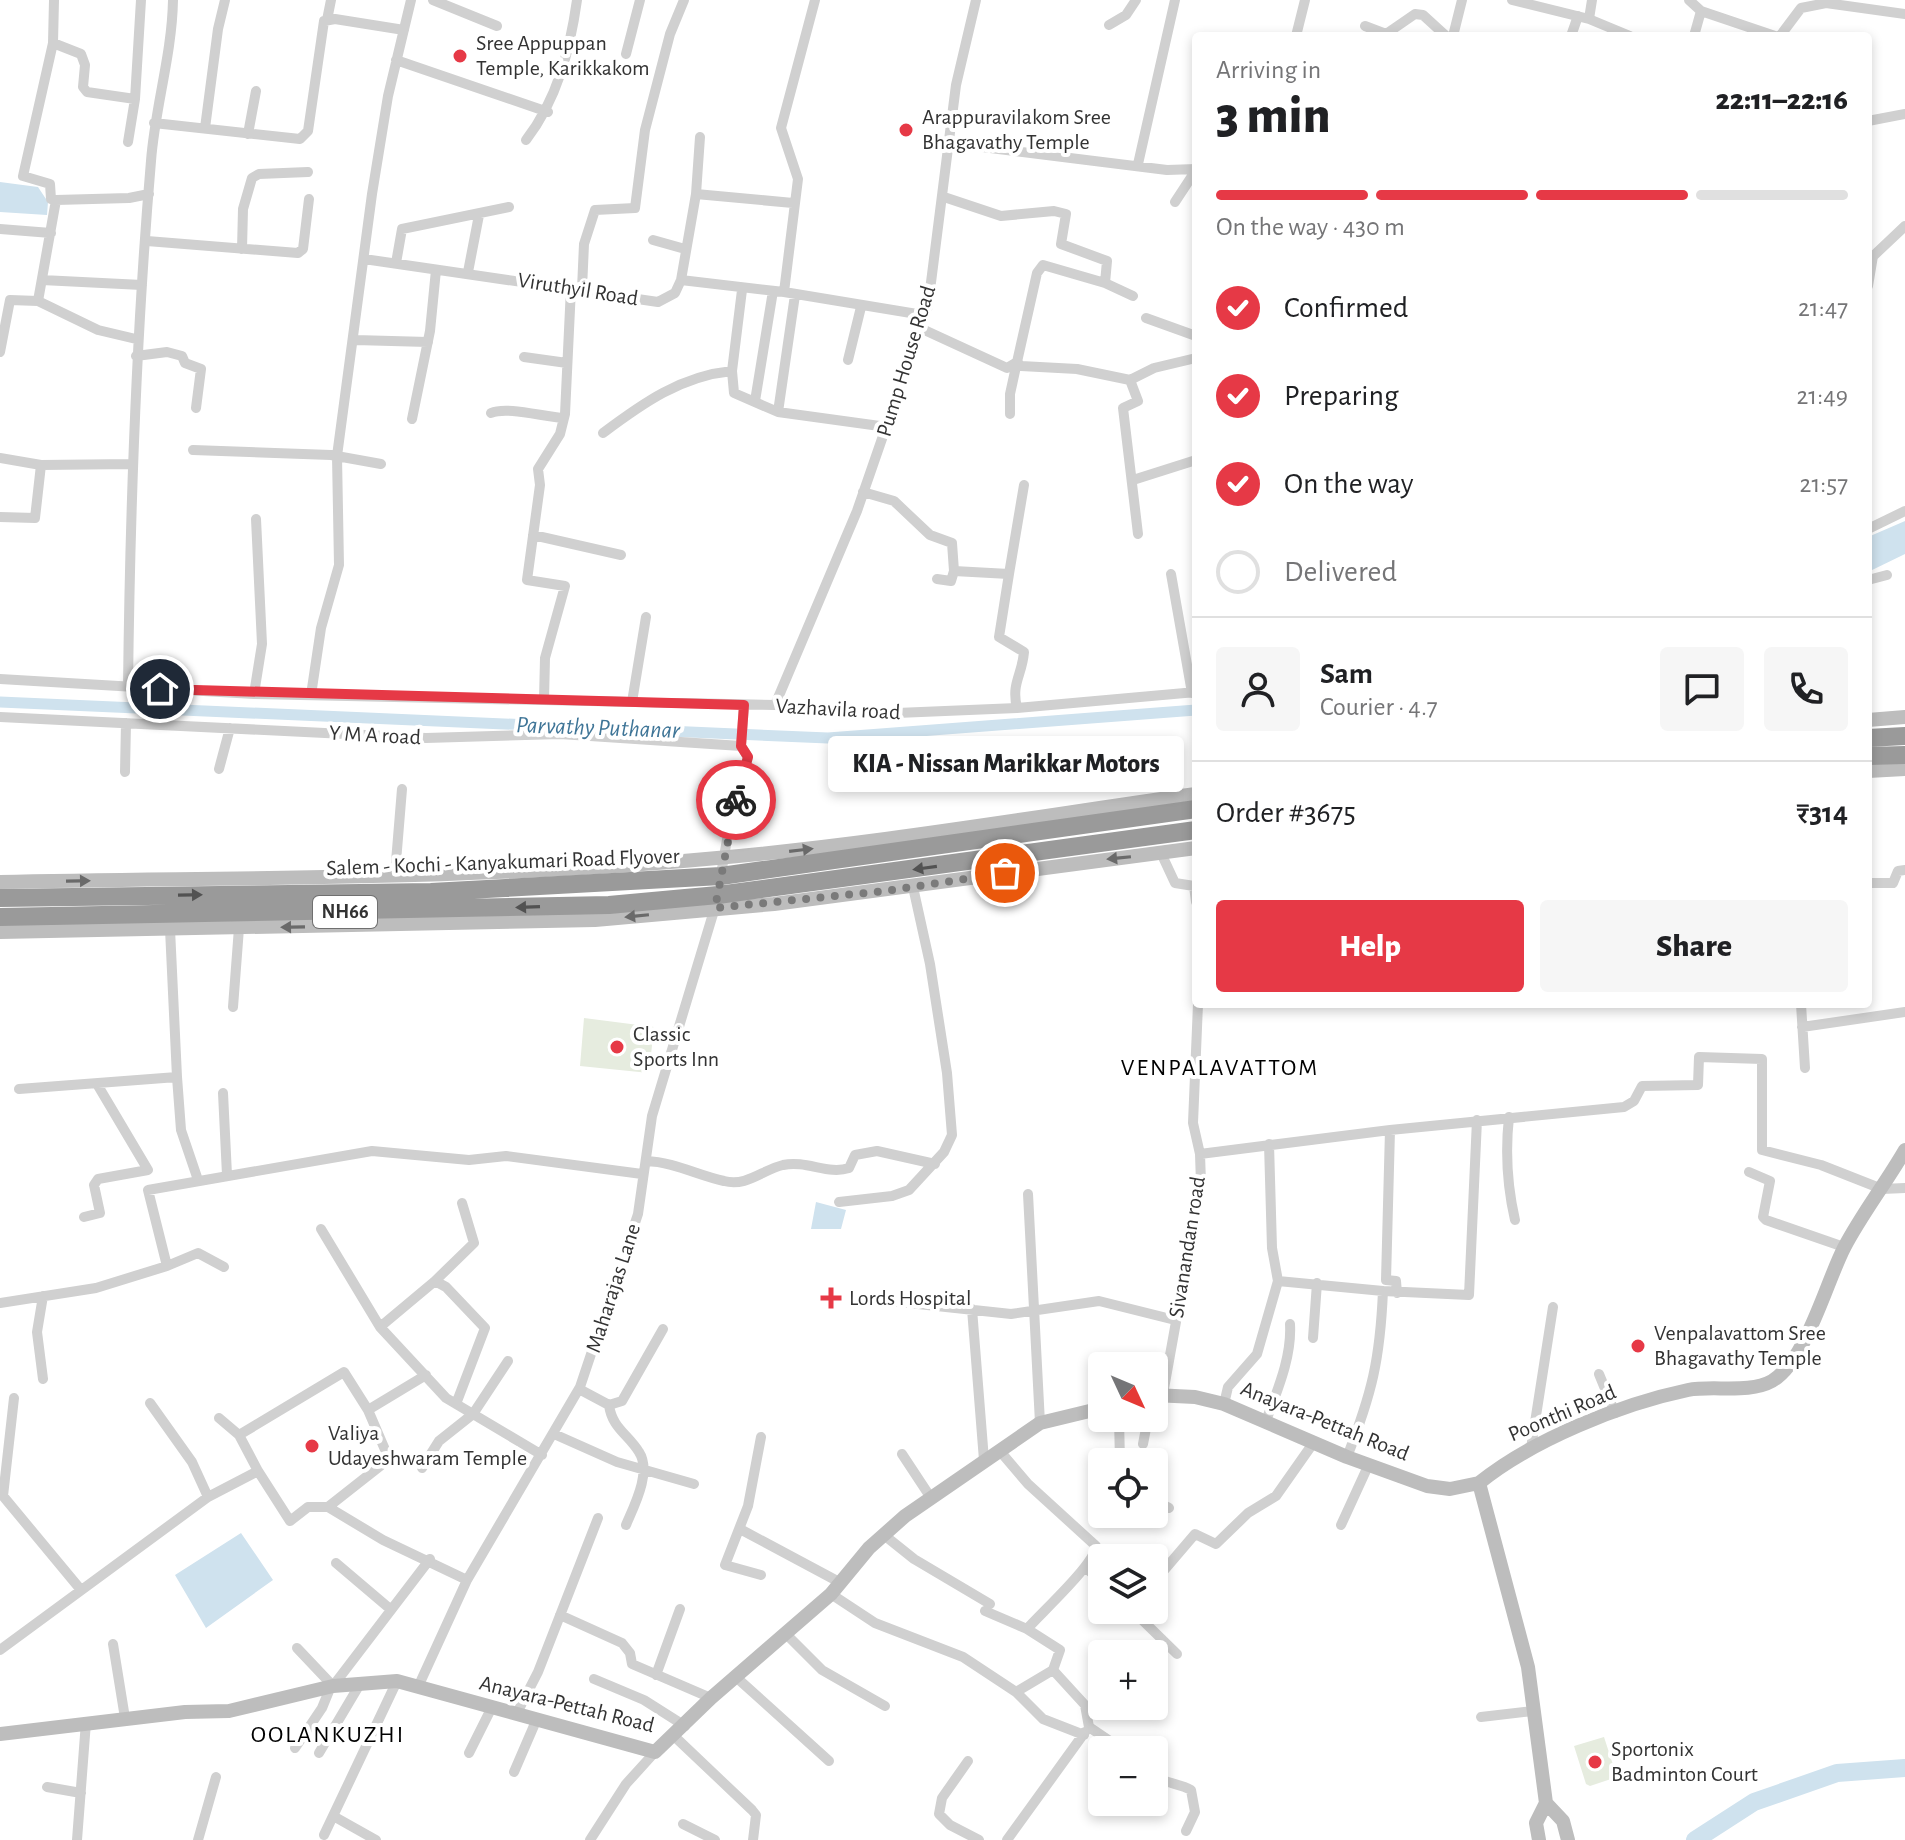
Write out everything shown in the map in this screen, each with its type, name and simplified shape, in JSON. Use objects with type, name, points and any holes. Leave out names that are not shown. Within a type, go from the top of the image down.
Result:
[{"type":"highway","points":[[1872,738],[1905,736]]},
{"type":"highway","points":[[1872,756],[1905,755]]},
{"type":"highway","name":"Salem - Kochi - Kanyakumari Road Flyover","points":[[0,898],[431,892],[718,893],[1192,810]]},
{"type":"highway","name":"Salem - Kochi - Kanyakumari Road Flyover","points":[[0,917],[609,905],[1192,831]]},
{"type":"main road","points":[[1872,720],[1905,717]]},
{"type":"main road","points":[[1872,771],[1905,769]]},
{"type":"main road","points":[[0,882],[485,873],[724,857],[939,833],[1192,795]]},
{"type":"main road","points":[[0,932],[519,923],[718,893],[913,887],[1192,849]]},
{"type":"main road","name":"Poonthi Road","points":[[1479,1483],[1504,1462],[1531,1448],[1615,1413],[1692,1389],[1772,1381],[1793,1360],[1844,1247],[1905,1150]]},
{"type":"main road","name":"Anayara-Pettah Road","points":[[1168,1396],[1224,1404],[1347,1457],[1427,1486],[1450,1489],[1479,1483]]},
{"type":"main road","name":"Anayara-Pettah Road","points":[[0,1734],[125,1718],[229,1711],[332,1686],[397,1681],[655,1752],[711,1698],[836,1589],[884,1535],[931,1498],[1040,1423],[1088,1411]]},
{"type":"main road","points":[[1479,1483],[1528,1667],[1546,1803],[1536,1823],[1539,1840]]},
{"type":"main road","points":[[1546,1803],[1563,1821],[1568,1839]]},
{"type":"street","points":[[54,0],[53,43],[23,176],[50,184],[51,199],[56,200],[129,198],[149,194]]},
{"type":"street","points":[[128,142],[135,99],[141,0]]},
{"type":"street","points":[[128,687],[136,339],[147,241],[154,123],[168,67],[173,0]]},
{"type":"street","points":[[205,128],[218,29],[225,0]]},
{"type":"street","points":[[154,123],[300,139],[306,135],[321,29],[327,20],[331,0]]},
{"type":"street","points":[[311,695],[321,628],[339,565],[337,456],[364,259],[396,60],[411,0]]},
{"type":"street","points":[[433,0],[497,26]]},
{"type":"street","points":[[526,140],[548,112],[572,35],[577,0]]},
{"type":"street","points":[[626,54],[640,0]]},
{"type":"street","points":[[544,700],[545,658],[565,586],[527,580],[540,485],[538,469],[560,434],[564,418],[567,363],[584,244],[595,210],[635,208],[645,130],[670,34],[684,0]]},
{"type":"street","points":[[778,412],[784,293],[798,179],[781,128],[815,0]]},
{"type":"street","name":"Pump House Road","points":[[775,705],[863,492],[920,328],[944,197],[956,85],[976,0]]},
{"type":"street","points":[[1109,25],[1126,15],[1136,0]]},
{"type":"street","points":[[1138,164],[1175,0]]},
{"type":"street","points":[[1297,32],[1305,0]]},
{"type":"street","points":[[1454,32],[1462,0]]},
{"type":"street","points":[[1512,0],[1584,17],[1620,32]]},
{"type":"street","points":[[1574,32],[1592,0]]},
{"type":"street","points":[[1689,0],[1701,11],[1766,32]]},
{"type":"street","points":[[1781,32],[1801,8],[1826,3],[1905,14]]},
{"type":"street","points":[[1695,32],[1701,11]]},
{"type":"street","points":[[1389,32],[1415,14],[1423,15],[1442,32]]},
{"type":"street","points":[[327,20],[404,30]]},
{"type":"street","points":[[1365,26],[1381,32]]},
{"type":"street","points":[[53,43],[81,54],[85,65],[83,87],[87,92],[135,99]]},
{"type":"street","points":[[396,60],[548,112]]},
{"type":"street","points":[[248,134],[256,91]]},
{"type":"street","points":[[1872,120],[1905,114]]},
{"type":"street","points":[[700,137],[696,194],[681,280],[923,315]]},
{"type":"street","points":[[950,143],[1167,170],[1192,170]]},
{"type":"street","points":[[242,249],[243,209],[252,178],[259,174],[308,172]]},
{"type":"street","points":[[1175,202],[1192,176]]},
{"type":"street","points":[[696,194],[793,203]]},
{"type":"street","points":[[944,197],[1001,216],[1054,211],[1066,214],[1061,244],[1107,261],[1105,283]]},
{"type":"street","points":[[147,241],[298,253],[303,249],[309,199]]},
{"type":"street","points":[[38,301],[56,200]]},
{"type":"street","points":[[396,263],[402,229],[509,207]]},
{"type":"street","points":[[468,272],[479,215]]},
{"type":"street","points":[[1872,257],[1905,226]]},
{"type":"street","points":[[0,229],[51,233]]},
{"type":"street","points":[[653,240],[685,249]]},
{"type":"street","name":"Viruthyil Road","points":[[364,259],[658,302],[675,293],[681,280]]},
{"type":"street","points":[[1010,414],[1010,394],[1039,268],[1049,266],[1105,283],[1133,296]]},
{"type":"street","points":[[412,419],[428,342],[436,270]]},
{"type":"street","points":[[42,280],[142,285]]},
{"type":"street","points":[[742,290],[732,371],[734,393],[778,412],[887,427]]},
{"type":"street","points":[[755,401],[784,293]]},
{"type":"street","points":[[0,352],[5,300],[38,301],[98,330],[136,339]]},
{"type":"street","points":[[848,360],[861,307]]},
{"type":"street","points":[[1146,318],[1192,335]]},
{"type":"street","points":[[920,328],[998,366],[1007,368],[1017,362]]},
{"type":"street","points":[[355,340],[428,342]]},
{"type":"street","points":[[136,356],[167,352],[182,356],[185,363],[201,369],[196,408]]},
{"type":"street","points":[[524,357],[567,363]]},
{"type":"street","points":[[1017,362],[1021,366],[1077,369],[1130,380],[1154,368],[1192,359]]},
{"type":"street","points":[[603,433],[666,390],[706,374],[732,371]]},
{"type":"street","points":[[1130,380],[1138,401],[1123,408],[1138,534]]},
{"type":"street","points":[[491,413],[504,409],[532,417],[564,418]]},
{"type":"street","points":[[193,450],[337,456],[381,464]]},
{"type":"street","points":[[0,458],[41,465],[132,464]]},
{"type":"street","points":[[1133,480],[1192,461]]},
{"type":"street","points":[[0,517],[35,518],[41,465]]},
{"type":"street","points":[[1017,708],[1012,690],[1023,667],[1024,652],[1016,650],[999,637],[1024,485]]},
{"type":"street","points":[[863,492],[894,501],[930,535],[952,543],[954,571],[951,581],[937,579]]},
{"type":"street","points":[[1872,527],[1905,511]]},
{"type":"street","points":[[254,694],[262,644],[256,519]]},
{"type":"street","points":[[533,535],[621,555]]},
{"type":"street","points":[[954,571],[1009,574]]},
{"type":"street","points":[[1171,574],[1192,683]]},
{"type":"street","points":[[1872,579],[1887,575]]},
{"type":"street","points":[[632,702],[646,617]]},
{"type":"street","name":"Vazhavila road","points":[[0,679],[254,694],[775,705],[873,714],[1017,708],[1192,693]]},
{"type":"street","name":"Maharajas Lane","points":[[418,1687],[467,1580],[579,1389],[638,1214],[652,1116],[718,893],[744,749],[744,705]]},
{"type":"street","name":"Y M A road","points":[[0,717],[426,738],[560,734],[744,749]]},
{"type":"street","points":[[125,772],[126,723]]},
{"type":"street","points":[[219,769],[230,728]]},
{"type":"street","points":[[395,874],[402,789]]},
{"type":"street","points":[[1161,853],[1175,883],[1192,886]]},
{"type":"street","points":[[1872,883],[1893,883],[1898,871],[1905,870]]},
{"type":"street","points":[[839,1202],[909,1190],[935,1164],[952,1135],[953,1120],[930,964],[913,887]]},
{"type":"street","points":[[233,1007],[239,928]]},
{"type":"street","points":[[170,929],[181,1130],[198,1180]]},
{"type":"street","name":"Sivanandan road","points":[[1168,1352],[1201,1183],[1200,1154],[1193,1123],[1198,1008]]},
{"type":"street","points":[[1801,1008],[1805,1068]]},
{"type":"street","points":[[1802,1027],[1905,1012]]},
{"type":"street","points":[[1200,1154],[1477,1120],[1624,1107],[1634,1101],[1642,1086],[1698,1085],[1699,1057],[1762,1059],[1762,1150],[1821,1165],[1882,1189],[1905,1188]]},
{"type":"street","points":[[19,1089],[177,1077]]},
{"type":"street","points":[[97,1084],[148,1170],[148,1190],[167,1266]]},
{"type":"street","points":[[223,1093],[227,1175]]},
{"type":"street","points":[[1509,1117],[1505,1148],[1508,1190],[1515,1220]]},
{"type":"street","points":[[1278,1281],[1397,1293],[1469,1295],[1477,1120]]},
{"type":"street","points":[[1390,1130],[1386,1280],[1396,1281],[1397,1293]]},
{"type":"street","points":[[1224,1404],[1228,1387],[1257,1354],[1278,1281],[1272,1248],[1269,1144]]},
{"type":"street","points":[[148,1190],[372,1151],[469,1160],[506,1156],[642,1174]]},
{"type":"street","points":[[646,1161],[681,1166],[734,1183],[751,1180],[783,1165],[814,1164],[836,1172],[849,1168],[855,1155],[871,1152],[935,1164]]},
{"type":"street","points":[[84,1217],[100,1213],[94,1185],[98,1179],[148,1170]]},
{"type":"street","points":[[1749,1172],[1770,1181],[1763,1217],[1766,1220],[1844,1247]]},
{"type":"street","points":[[1028,1194],[1040,1423]]},
{"type":"street","points":[[380,1327],[474,1243],[462,1203]]},
{"type":"street","points":[[321,1229],[380,1327],[446,1398],[542,1455]]},
{"type":"street","points":[[0,1303],[96,1288],[198,1253],[224,1267]]},
{"type":"street","points":[[435,1281],[453,1293],[485,1328],[456,1404]]},
{"type":"street","points":[[1313,1338],[1317,1283]]},
{"type":"street","points":[[1347,1457],[1371,1394],[1380,1350],[1383,1291]]},
{"type":"street","points":[[43,1296],[37,1332],[43,1379]]},
{"type":"street","points":[[890,1301],[1011,1314],[1032,1308],[1099,1301],[1175,1320]]},
{"type":"street","points":[[1531,1448],[1553,1307]]},
{"type":"street","points":[[972,1309],[984,1460]]},
{"type":"street","points":[[1266,1421],[1291,1338],[1290,1324]]},
{"type":"street","points":[[579,1389],[609,1405],[622,1401],[663,1329]]},
{"type":"street","points":[[422,1468],[439,1441],[473,1414],[508,1361]]},
{"type":"street","points":[[239,1435],[344,1372],[368,1410],[389,1459],[328,1507]]},
{"type":"street","points":[[1599,1374],[1615,1413]]},
{"type":"street","points":[[368,1410],[426,1375]]},
{"type":"street","points":[[14,1398],[3,1496],[81,1590]]},
{"type":"street","points":[[150,1403],[192,1462],[208,1497]]},
{"type":"street","points":[[609,1405],[615,1425],[640,1453],[643,1470],[638,1498],[626,1525]]},
{"type":"street","points":[[219,1418],[239,1435],[290,1521],[308,1507],[328,1507],[383,1540],[430,1559],[467,1580]]},
{"type":"street","points":[[1143,1444],[1145,1432]]},
{"type":"street","points":[[554,1434],[617,1462],[694,1484]]},
{"type":"street","points":[[761,1437],[740,1529],[725,1565],[761,1575]]},
{"type":"street","points":[[1168,1566],[1195,1534],[1216,1544],[1248,1513],[1270,1502],[1314,1442]]},
{"type":"street","points":[[999,1450],[1028,1484],[1096,1546],[1095,1555],[1086,1568],[1056,1594],[1027,1629]]},
{"type":"street","points":[[902,1454],[931,1498]]},
{"type":"street","points":[[1341,1525],[1369,1464]]},
{"type":"street","points":[[0,1650],[208,1497],[258,1471]]},
{"type":"street","points":[[517,1713],[598,1518]]},
{"type":"street","points":[[740,1529],[836,1589],[875,1623],[963,1657],[1016,1692],[1043,1719],[1096,1736]]},
{"type":"street","points":[[884,1535],[914,1559],[988,1608],[1060,1650],[1053,1670],[1016,1692]]},
{"type":"street","points":[[295,1748],[322,1708],[332,1686],[389,1608],[430,1559]]},
{"type":"street","points":[[336,1563],[389,1608]]},
{"type":"street","points":[[656,1675],[680,1609]]},
{"type":"street","points":[[560,1615],[622,1643],[630,1653],[632,1664],[711,1698]]},
{"type":"street","points":[[1146,1624],[1177,1654]]},
{"type":"street","points":[[786,1634],[822,1670],[885,1706]]},
{"type":"street","points":[[113,1644],[125,1718]]},
{"type":"street","points":[[297,1648],[332,1686]]},
{"type":"street","points":[[1007,1840],[1086,1731],[1085,1705],[1053,1670]]},
{"type":"street","points":[[737,1678],[829,1761]]},
{"type":"street","points":[[594,1679],[644,1700],[680,1731],[756,1815],[753,1840]]},
{"type":"street","points":[[324,1835],[397,1681]]},
{"type":"street","points":[[319,1753],[360,1684]]},
{"type":"street","points":[[469,1753],[492,1707]]},
{"type":"street","points":[[1481,1717],[1533,1711]]},
{"type":"street","points":[[514,1772],[536,1721]]},
{"type":"street","points":[[77,1840],[86,1722]]},
{"type":"street","points":[[590,1840],[626,1784],[655,1752]]},
{"type":"street","points":[[968,1761],[942,1798],[939,1814],[950,1825],[979,1840]]},
{"type":"street","points":[[198,1840],[216,1777]]},
{"type":"street","points":[[1168,1782],[1180,1783],[1191,1790],[1195,1812],[1186,1831]]},
{"type":"street","points":[[47,1787],[81,1793]]},
{"type":"street","points":[[335,1817],[376,1840]]},
{"type":"street","points":[[683,1824],[715,1840]]},
{"type":"shaded area","name":"Classic Sports Inn","points":[[584,1018],[654,1027],[649,1073],[580,1066]]},
{"type":"shaded area","name":"Sportonix Badminton Court","points":[[1604,1737],[1617,1777],[1590,1786],[1586,1784],[1574,1746]]},
{"type":"water","points":[[0,182],[38,187],[48,202],[47,215],[0,212]]},
{"type":"water","points":[[1905,521],[1905,554],[1872,570],[1872,535]]},
{"type":"water","points":[[816,1202],[846,1210],[841,1229],[811,1229]]},
{"type":"water","points":[[241,1533],[273,1580],[206,1628],[175,1575]]},
{"type":"waterway","name":"Parvathy Puthanar","points":[[0,702],[828,738],[1192,710]]},
{"type":"waterway","points":[[1695,1840],[1754,1802],[1837,1773],[1905,1768]]},
{"type":"way so far","points":[[736,800],[715,908],[885,891],[1005,873]]},
{"type":"place","name":"Sree Appuppan Temple, Karikkakom","points":[[460,56]]},
{"type":"place","name":"Arappuravilakom Sree Bhagavathy Temple","points":[[906,130]]},
{"type":"place","name":"KIA - Nissan Marikkar Motors","points":[[1005,873]]},
{"type":"place","name":"Classic Sports Inn","points":[[617,1047]]},
{"type":"place","name":"Lords Hospital","points":[[831,1298]]},
{"type":"place","name":"Venpalavattom Sree Bhagavathy Temple","points":[[1638,1346]]},
{"type":"place","name":"Valiya Udayeshwaram Temple","points":[[312,1446]]},
{"type":"place","name":"Sportonix Badminton Court","points":[[1595,1762]]},
{"type":"district","name":"VENPALAVATTOM","points":[[1220,1068]]},
{"type":"district","name":"OOLANKUZHI","points":[[328,1735]]},
{"type":"route","points":[[160,689],[254,694],[744,705],[741,746],[748,757],[736,800]]}]
